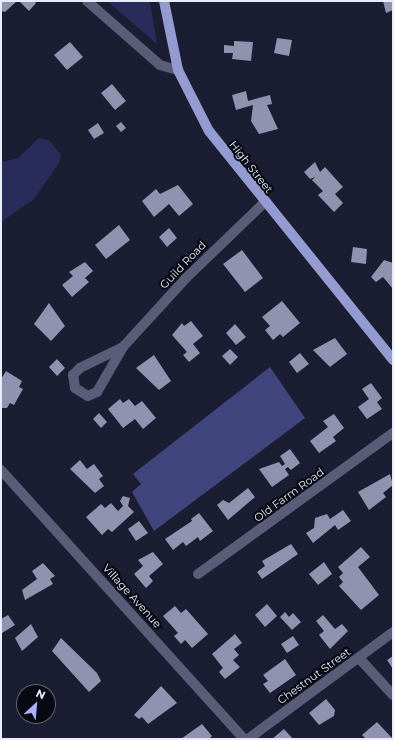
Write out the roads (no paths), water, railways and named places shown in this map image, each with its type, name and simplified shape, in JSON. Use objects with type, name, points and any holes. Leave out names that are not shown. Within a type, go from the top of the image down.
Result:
[{"type":"main road","name":"High Street","points":[[164,1],[178,70],[209,131],[264,203],[393,360]]},
{"type":"street","points":[[87,1],[160,65],[178,70]]},
{"type":"street","name":"Guild Road","points":[[123,347],[80,368],[73,375],[75,388],[88,396],[97,392],[123,347],[175,290],[264,203]]},
{"type":"street","name":"Old Farm Road","points":[[198,574],[393,433]]},
{"type":"street","name":"Village Avenue","points":[[1,470],[244,739]]},
{"type":"street","name":"Chestnut Street","points":[[248,739],[393,632]]},
{"type":"street","points":[[359,658],[393,695]]}]
